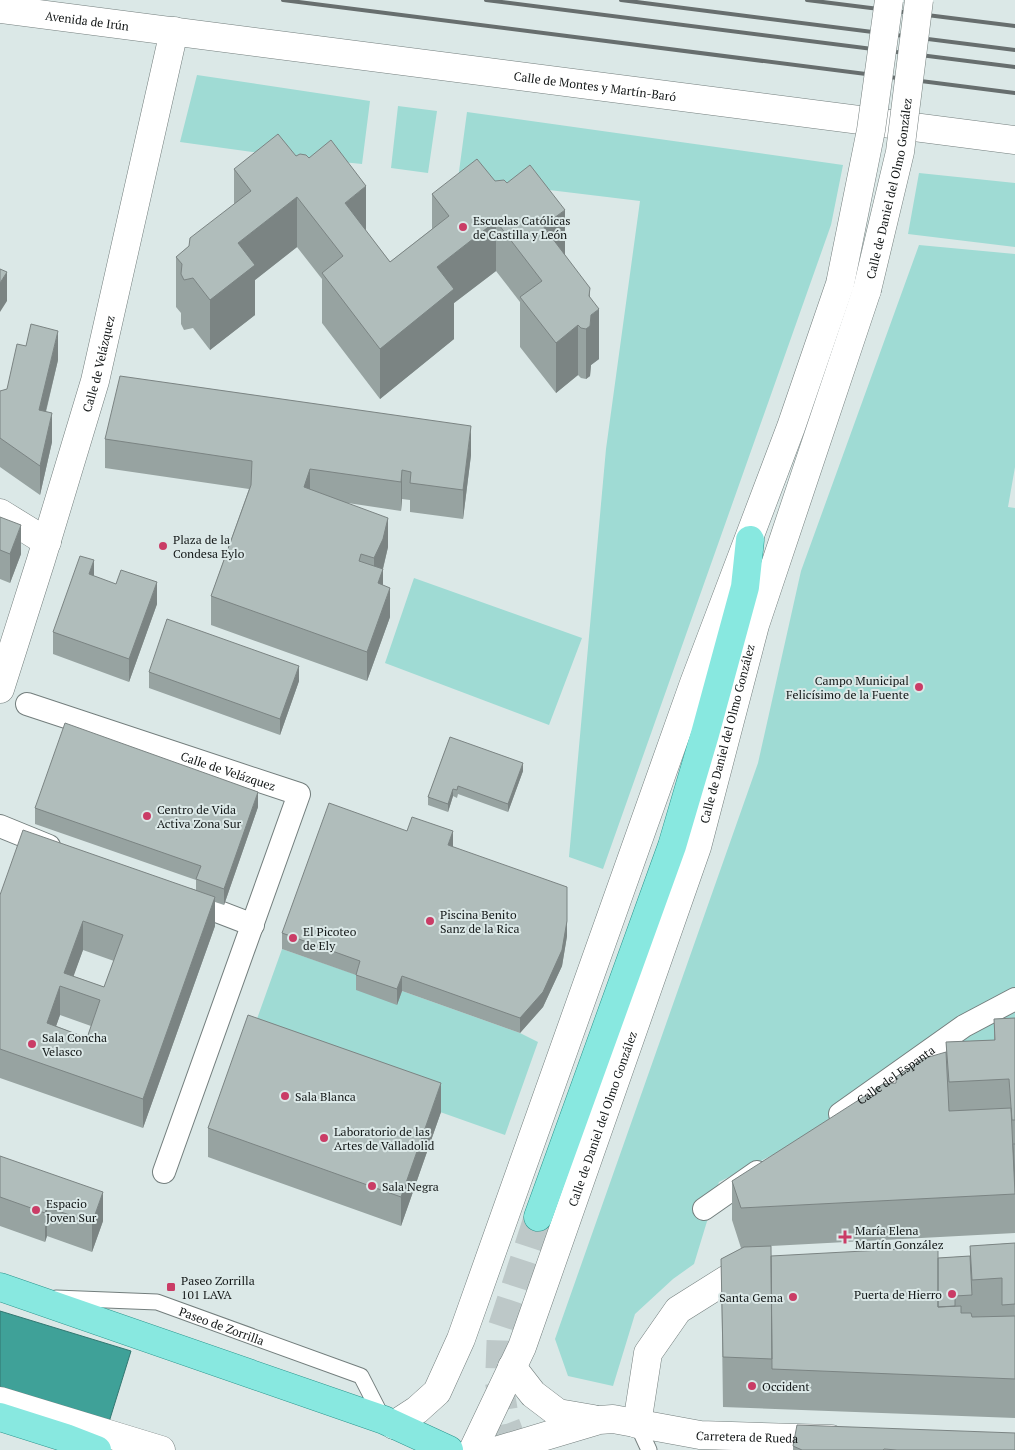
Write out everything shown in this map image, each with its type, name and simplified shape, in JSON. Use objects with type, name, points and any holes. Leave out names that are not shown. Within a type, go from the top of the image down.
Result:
[{"type":"main road","points":[[389,1423],[417,1410],[437,1392],[461,1339],[691,692],[750,540],[791,427],[840,284],[871,130],[889,0]]},
{"type":"main road","name":"Calle de Daniel del Olmo González","points":[[473,1450],[522,1348],[697,847],[755,625],[868,290],[900,152],[919,0]]},
{"type":"main road","name":"Avenida de Irún","points":[[0,10],[174,31]]},
{"type":"main road","name":"Calle de Montes y Martín-Baró","points":[[174,31],[1015,140]]},
{"type":"main road","name":"Calle de Velázquez","points":[[0,689],[95,381],[174,31]]},
{"type":"main road","points":[[0,513],[46,542]]},
{"type":"main road","points":[[538,1217],[672,846],[705,734],[744,587],[750,540]]},
{"type":"main road","points":[[637,1424],[648,1353],[678,1310],[729,1278],[778,1275]]},
{"type":"main road","name":"Paseo de Zorrilla","points":[[0,1287],[389,1423],[449,1450]]},
{"type":"main road","name":"Carretera de Rueda","points":[[512,1367],[533,1394],[558,1413],[599,1420]]},
{"type":"main road","points":[[0,1401],[161,1450]]},
{"type":"main road","points":[[0,1417],[63,1444],[97,1450]]},
{"type":"main road","name":"Carretera de Rueda","points":[[499,1450],[599,1420],[613,1419],[703,1442],[851,1440]]},
{"type":"street","name":"Calle de Velázquez","points":[[27,704],[299,794],[164,1172]]},
{"type":"street","points":[[0,826],[72,855]]},
{"type":"street","points":[[171,893],[252,925]]},
{"type":"street","name":"Calle del Espanta","points":[[824,1125],[964,1026],[1015,999]]},
{"type":"street","points":[[704,1209],[776,1159]]},
{"type":"lane","name":"Paseo de Zorrilla","points":[[27,1296],[157,1302],[361,1376],[389,1423]]},
{"type":"lane","points":[[637,1424],[649,1450]]},
{"type":"shaded area","points":[[197,75],[370,101],[362,164],[273,155],[180,142]]},
{"type":"shaded area","points":[[398,106],[437,111],[428,173],[391,168]]},
{"type":"shaded area","points":[[467,112],[843,165],[831,225],[603,869],[569,857],[606,449],[640,201],[458,179]]},
{"type":"shaded area","points":[[919,173],[1015,183],[1015,247],[908,234]]},
{"type":"shaded area","points":[[919,245],[1015,254],[1015,467],[1008,507],[1015,508],[1015,1050],[973,1054],[719,1182],[694,1264],[673,1279],[635,1314],[613,1386],[568,1376],[555,1339],[758,763],[801,571]]},
{"type":"shaded area","points":[[414,578],[582,638],[549,725],[385,663]]},
{"type":"shaded area","points":[[282,949],[360,976],[396,1004],[402,991],[520,1033],[538,1042],[505,1135],[248,1044]]},
{"type":"shaded area","points":[[0,1311],[131,1351],[109,1422],[0,1388]]},
{"type":"building","points":[[278,134],[296,156],[300,154],[306,155],[309,158],[331,140],[366,186],[345,203],[390,262],[449,216],[432,194],[477,159],[495,181],[504,180],[507,183],[530,165],[565,210],[543,226],[590,288],[589,296],[599,309],[591,315],[590,326],[586,329],[578,325],[556,343],[520,297],[542,281],[496,221],[437,267],[454,289],[380,349],[322,273],[343,256],[297,197],[238,243],[255,265],[210,300],[193,278],[184,280],[181,274],[182,264],[176,257],[189,246],[190,238],[251,191],[234,169]]},
{"type":"building","points":[[0,269],[7,272],[0,283]]},
{"type":"building","points":[[31,324],[58,331],[39,410],[52,413],[40,466],[0,438],[0,391],[7,389],[17,344],[26,346]]},
{"type":"building","points":[[120,376],[471,426],[463,490],[410,483],[411,472],[402,470],[401,482],[310,469],[304,487],[388,518],[383,539],[374,558],[361,554],[359,561],[383,569],[378,583],[390,588],[367,652],[211,596],[251,485],[252,461],[105,439]]},
{"type":"building","points":[[0,517],[21,525],[10,554],[0,550]]},
{"type":"building","points":[[80,556],[94,560],[89,574],[116,584],[121,570],[157,582],[129,659],[53,632]]},
{"type":"building","points":[[167,619],[299,666],[280,719],[149,672]]},
{"type":"building","name":"Centro de Vida Activa Zona Sur","points":[[65,723],[258,792],[224,889],[196,879],[201,866],[35,808]]},
{"type":"building","points":[[450,737],[523,763],[508,804],[458,786],[457,790],[453,789],[448,804],[428,797]]},
{"type":"building","name":"Piscina Benito Sanz de la Rica","points":[[329,803],[407,831],[412,817],[453,831],[448,845],[567,887],[567,921],[562,950],[543,992],[520,1018],[402,976],[397,989],[356,975],[360,961],[282,933]]},
{"type":"building","points":[[23,830],[215,897],[143,1099],[0,1049],[0,895]],"holes":[[[83,921],[123,935],[104,987],[64,973]],[[60,986],[100,1000],[87,1038],[47,1023]]]},
{"type":"building","name":"Laboratorio de las Artes de Valladolid","points":[[248,1015],[441,1083],[401,1197],[208,1128]]},
{"type":"building","points":[[1015,1018],[1015,1120],[1012,1120],[1009,1079],[949,1082],[946,1042],[995,1040],[994,1019]]},
{"type":"building","points":[[946,1052],[949,1111],[1011,1108],[1015,1194],[741,1208],[732,1181],[865,1096],[876,1095],[875,1089],[883,1084],[896,1083],[896,1077],[922,1059]]},
{"type":"building","points":[[1013,1144],[1015,1144],[1015,1182]]},
{"type":"building","points":[[0,1156],[103,1192],[92,1223],[47,1207],[45,1213],[0,1197]]},
{"type":"building","points":[[1015,1243],[1015,1304],[1002,1305],[1002,1278],[972,1280],[970,1246]]},
{"type":"building","points":[[771,1246],[772,1359],[723,1357],[721,1259],[744,1247]]},
{"type":"building","points":[[938,1247],[938,1307],[961,1306],[961,1313],[971,1313],[972,1317],[1015,1316],[1015,1379],[772,1369],[771,1256]]},
{"type":"building","points":[[970,1256],[972,1295],[955,1296],[955,1306],[938,1307],[938,1258]]},
{"type":"building","points":[[797,1425],[1015,1433],[1015,1450],[802,1450],[793,1446]]},
{"type":"tunnel","points":[[516,1450],[506,1424],[499,1382],[501,1330],[538,1217]]},
{"type":"railway","points":[[283,0],[1015,93]]},
{"type":"railway","points":[[486,0],[1015,67]]},
{"type":"railway","points":[[621,0],[1015,50]]},
{"type":"railway","points":[[807,0],[1015,26]]},
{"type":"place","name":"Escuelas Católicas de Castilla y León","points":[[463,227]]},
{"type":"place","name":"Plaza de la Condesa Eylo","points":[[163,546]]},
{"type":"place","name":"Campo Municipal Felicísimo de la Fuente","points":[[919,687]]},
{"type":"place","name":"Centro de Vida Activa Zona Sur","points":[[147,816]]},
{"type":"place","name":"Piscina Benito Sanz de la Rica","points":[[430,921]]},
{"type":"place","name":"El Picoteo de Ely","points":[[293,938]]},
{"type":"place","name":"Sala Concha Velasco","points":[[32,1044]]},
{"type":"place","name":"Sala Blanca","points":[[285,1096]]},
{"type":"place","name":"Laboratorio de las Artes de Valladolid","points":[[324,1138]]},
{"type":"place","name":"Sala Negra","points":[[372,1186]]},
{"type":"place","name":"Espacio Joven Sur","points":[[36,1210]]},
{"type":"place","name":"María Elena Martín González","points":[[845,1237]]},
{"type":"place","name":"Paseo Zorrilla 101 LAVA","points":[[171,1287]]},
{"type":"place","name":"Puerta de Hierro","points":[[952,1294]]},
{"type":"place","name":"Santa Gema","points":[[793,1297]]},
{"type":"place","name":"Occident","points":[[752,1386]]}]
